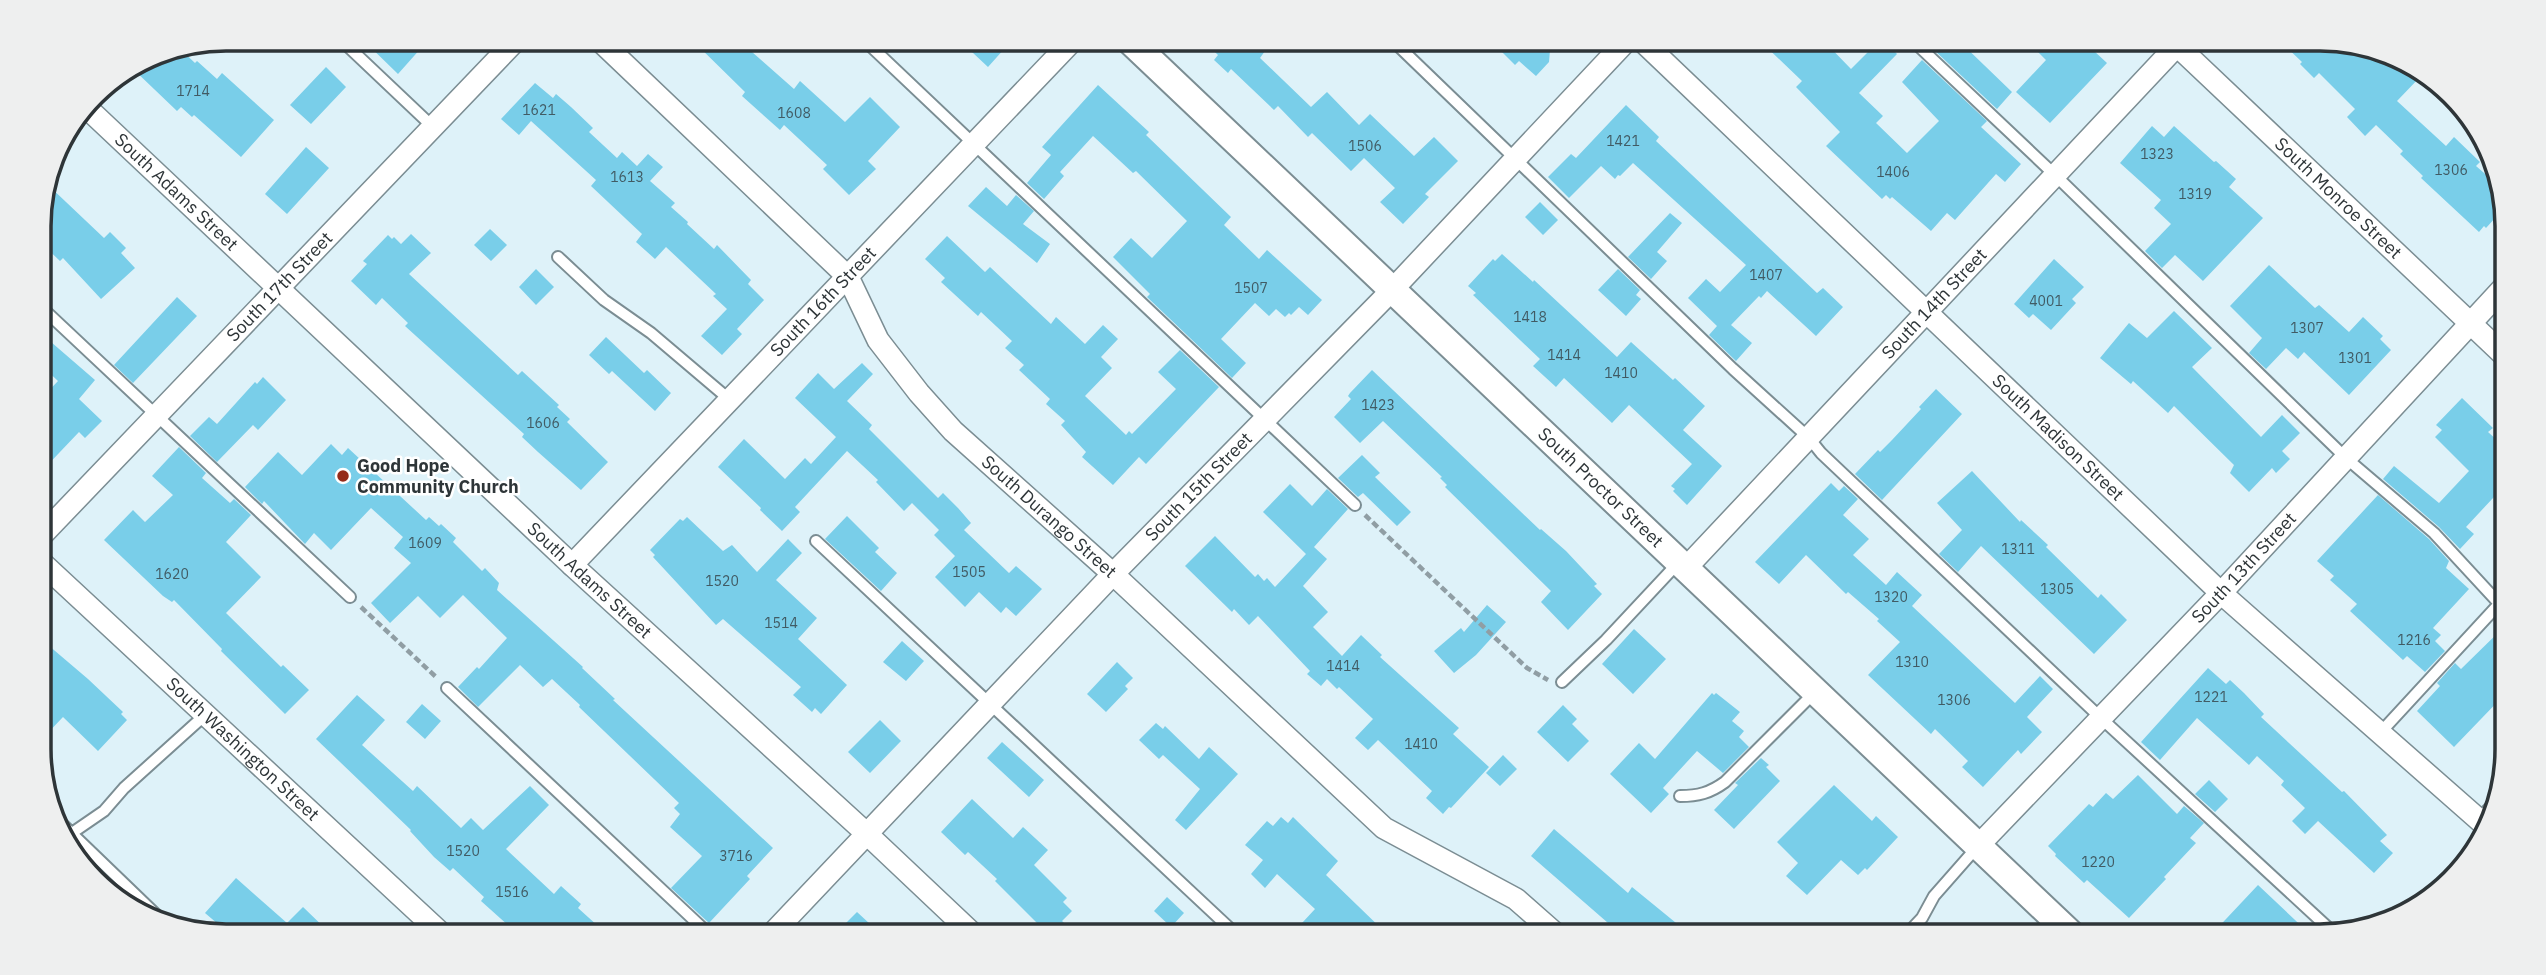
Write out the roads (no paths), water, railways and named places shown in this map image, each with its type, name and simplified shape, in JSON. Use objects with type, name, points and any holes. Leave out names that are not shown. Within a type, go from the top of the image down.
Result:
[{"type":"street","name":"South 17th Street","points":[[51,525],[506,51]]},
{"type":"street","name":"South Durango Street","points":[[611,51],[848,277],[878,340],[953,431],[1113,574],[1384,828],[1508,894],[1544,924]]},
{"type":"street","name":"South 16th Street","points":[[572,565],[1062,51]]},
{"type":"street","name":"South Proctor Street","points":[[1141,51],[2060,924]]},
{"type":"street","name":"South 15th Street","points":[[781,924],[1113,574],[1393,289],[1617,51]]},
{"type":"street","name":"South Madison Street","points":[[1653,51],[2221,593],[2480,821]]},
{"type":"street","name":"South 14th Street","points":[[1681,566],[1809,438],[2056,176],[2168,51]]},
{"type":"street","name":"South Monroe Street","points":[[2187,51],[2495,347]]},
{"type":"street","name":"South Adams Street","points":[[92,113],[572,565],[962,924]]},
{"type":"street","name":"South 13th Street","points":[[1978,846],[2221,593],[2495,297]]},
{"type":"street","name":"South Washington Street","points":[[51,571],[431,924]]},
{"type":"lane","points":[[353,51],[433,127]]},
{"type":"lane","points":[[876,51],[1355,505]]},
{"type":"lane","points":[[1404,51],[1733,369],[1809,438],[1831,463],[2324,924]]},
{"type":"lane","points":[[1924,51],[2346,458],[2434,533],[2495,599]]},
{"type":"lane","points":[[558,257],[604,300],[651,333],[730,400]]},
{"type":"lane","points":[[51,316],[350,597]]},
{"type":"lane","points":[[816,541],[1225,924]]},
{"type":"lane","points":[[1562,682],[1681,566]]},
{"type":"lane","points":[[2381,733],[2495,616]]},
{"type":"lane","points":[[447,688],[698,924]]},
{"type":"lane","points":[[1680,796],[1700,796],[1714,791],[1815,692]]},
{"type":"lane","points":[[73,834],[104,811],[124,788],[205,715]]},
{"type":"lane","points":[[78,843],[143,903]]},
{"type":"lane","points":[[1916,924],[1934,895],[1978,846]]},
{"type":"place","name":"Good Hope Community Church","points":[[343,476]]}]
